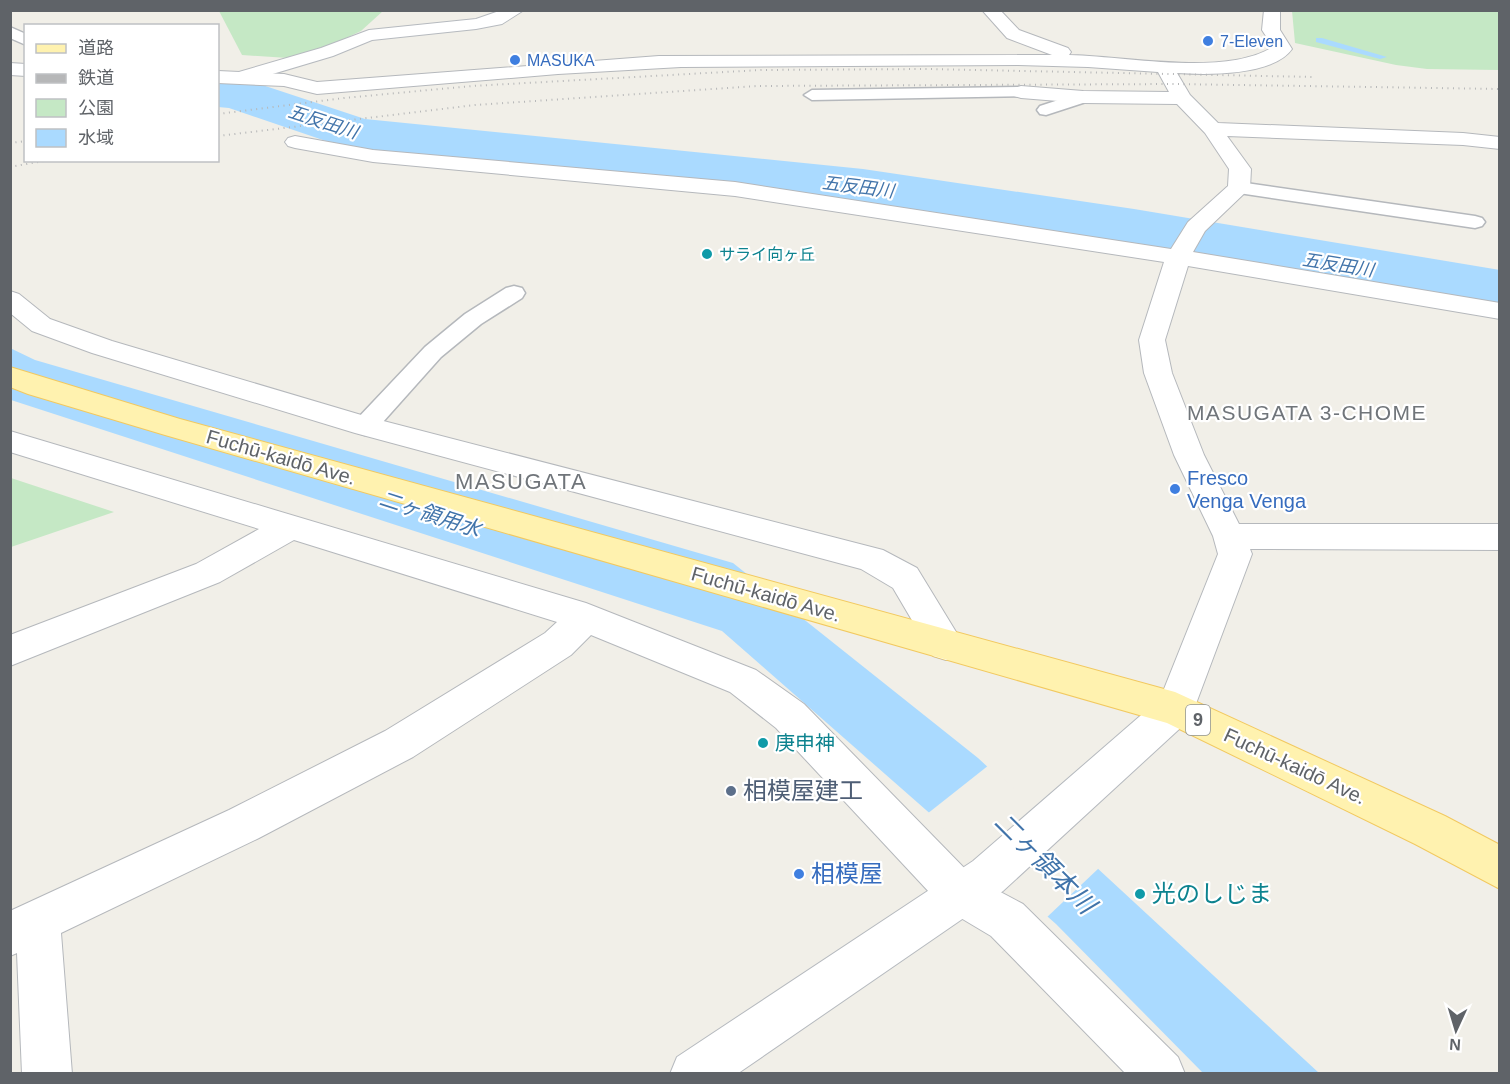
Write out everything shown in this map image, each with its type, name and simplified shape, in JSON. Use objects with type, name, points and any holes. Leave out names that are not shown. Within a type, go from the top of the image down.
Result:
[{"type":"main road","name":"Fuchū-kaidō Ave.","points":[[10,376],[175,428],[1175,709],[1430,830],[1500,868]]},
{"type":"street","points":[[239,78],[327,52],[369,34],[476,24],[496,20],[516,10]]},
{"type":"street","points":[[990,10],[1013,34],[1090,62]]},
{"type":"street","points":[[219,77],[284,80],[317,88],[640,63],[907,58],[1164,66],[1246,66],[1275,57],[1283,49],[1271,30],[1270,11]]},
{"type":"street","points":[[694,1074],[974,885],[1093,784],[1175,709],[1235,554],[1229,536],[1189,455],[1158,373],[1152,340],[1180,254],[1196,227],[1239,188],[1240,169],[1212,129],[1182,98],[1164,66]]},
{"type":"street","points":[[1021,92],[1083,97],[1182,98]]},
{"type":"street","points":[[1212,129],[1463,139],[1500,143]]},
{"type":"street","points":[[295,142],[373,156],[735,189],[1180,254],[1500,311]]},
{"type":"street","points":[[10,299],[41,325],[51,329],[365,426],[871,559],[905,578],[946,645]]},
{"type":"street","points":[[10,441],[586,617],[743,681],[790,716],[974,885],[1006,920],[1161,1074]]},
{"type":"street","points":[[10,651],[208,573],[292,526]]},
{"type":"street","points":[[1229,536],[1500,537]]},
{"type":"street","points":[[47,1074],[24,928],[244,824],[399,744],[558,644],[586,617]]},
{"type":"lane","points":[[10,31],[24,40]]},
{"type":"lane","points":[[812,95],[1021,92]]},
{"type":"lane","points":[[1046,110],[1083,97]]},
{"type":"lane","points":[[1239,188],[1475,222]]},
{"type":"lane","points":[[365,426],[433,352],[473,319],[514,293]]},
{"type":"green space","points":[[219,11],[383,11],[361,31],[325,48],[288,58],[242,55]]},
{"type":"green space","points":[[1292,11],[1499,11],[1499,70],[1427,69],[1396,65],[1295,43]]},
{"type":"green space","points":[[11,478],[114,512],[11,547]]},
{"type":"water","points":[[219,83],[254,85],[284,94],[230,101],[219,97]]},
{"type":"water","name":"二ヶ領用水","points":[[10,348],[35,360],[733,563],[978,758],[1319,1073],[1203,1073],[1056,924],[722,631],[11,400]]},
{"type":"pier","points":[[989,765],[1099,868],[1045,919],[927,814]]},
{"type":"waterway","points":[[1319,40],[1383,57]]},
{"type":"waterway","name":"五反田川","points":[[219,92],[235,93],[358,135],[863,187],[1134,228],[1500,291]]},
{"type":"waterway","name":"二ヶ領本川","points":[[435,143],[450,153]]},
{"type":"railway","points":[[219,114],[344,98],[472,86],[761,70],[926,69],[1314,77]]},
{"type":"railway","points":[[219,136],[475,105],[757,86],[1173,84],[1500,89]]},
{"type":"railway","points":[[10,143],[24,141]]},
{"type":"railway","points":[[10,167],[38,162]]},
{"type":"place","name":"7-Eleven","points":[[1208,41]]},
{"type":"place","name":"MASUKA","points":[[515,60]]},
{"type":"place","name":"サライ向ヶ丘","points":[[707,254]]},
{"type":"place","name":"Fresco Venga Venga","points":[[1175,489]]},
{"type":"place","name":"庚申神","points":[[763,743]]},
{"type":"place","name":"相模屋建工","points":[[731,791]]},
{"type":"place","name":"相模屋","points":[[799,874]]},
{"type":"place","name":"光のしじま","points":[[1140,894]]},
{"type":"district","name":"MASUGATA 3-CHOME","points":[[1307,413]]},
{"type":"district","name":"MASUGATA","points":[[521,481]]}]
